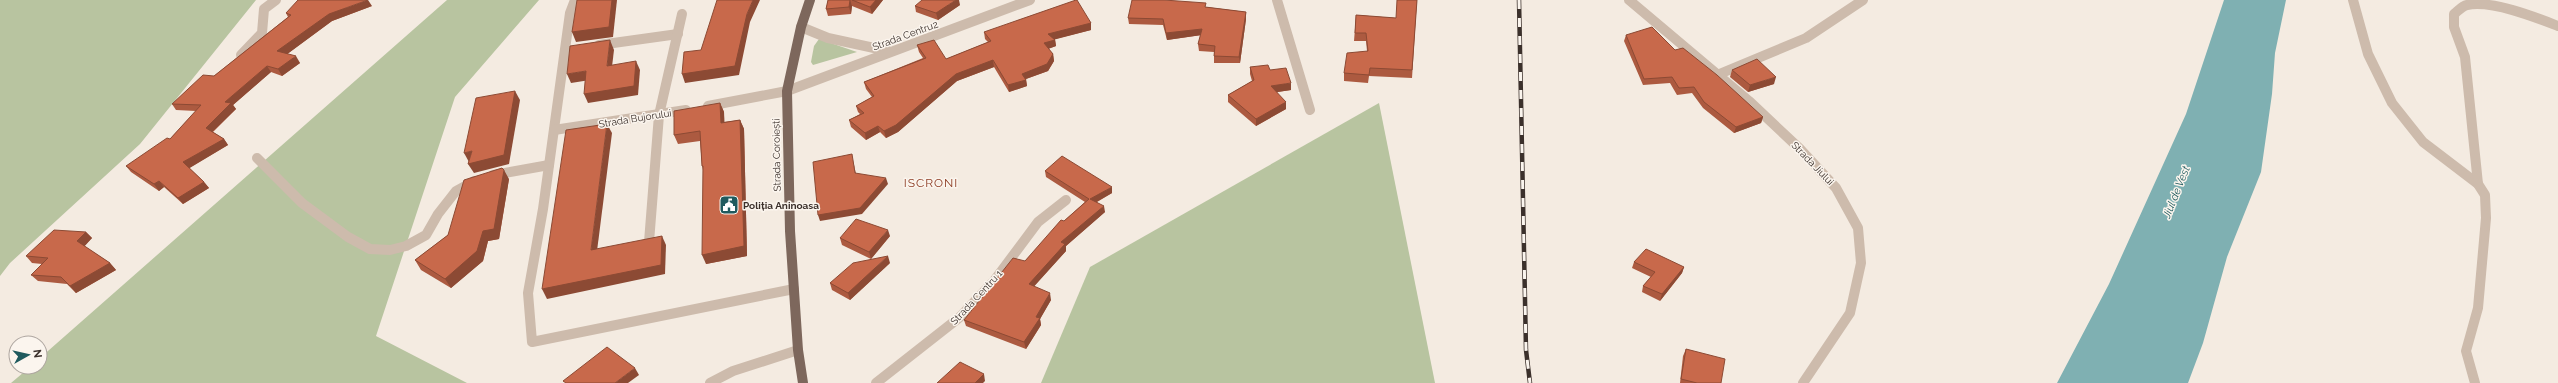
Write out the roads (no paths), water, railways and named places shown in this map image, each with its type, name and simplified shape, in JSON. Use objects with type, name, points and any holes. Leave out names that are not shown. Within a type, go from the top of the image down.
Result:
[{"type":"main road","name":"Strada Coroiești","points":[[802,383],[798,350],[787,155],[787,90],[801,27],[810,0]]},
{"type":"street","points":[[234,60],[250,48],[262,33],[264,9],[276,0]]},
{"type":"street","points":[[575,0],[570,12],[569,49],[554,130],[528,293],[532,342],[794,289]]},
{"type":"street","name":"Strada Centru2","points":[[787,90],[1030,0]]},
{"type":"street","points":[[1277,0],[1310,110]]},
{"type":"street","name":"Strada Jiului","points":[[1629,0],[1717,74],[1800,149],[1836,188],[1858,228],[1862,263],[1850,313],[1803,383]]},
{"type":"street","points":[[1717,74],[1806,38],[1863,0]]},
{"type":"street","points":[[2352,0],[2368,54],[2392,103],[2423,142],[2478,184],[2485,195],[2486,218],[2478,308],[2466,351],[2476,383]]},
{"type":"street","points":[[2478,184],[2465,57],[2454,27],[2454,14],[2468,4],[2491,4],[2521,11],[2558,26]]},
{"type":"street","points":[[649,242],[659,114],[682,14]]},
{"type":"street","points":[[801,27],[828,38],[861,47],[890,52]]},
{"type":"street","points":[[588,46],[678,34]]},
{"type":"street","name":"Strada Bujorului","points":[[554,130],[659,114],[787,90]]},
{"type":"street","points":[[257,158],[302,203],[348,237],[370,249],[390,250],[406,246],[426,235],[438,214],[456,191],[463,186],[487,176],[549,165]]},
{"type":"street","name":"Strada Centru 1","points":[[876,383],[931,342],[960,317],[994,281],[1038,222],[1066,200]]},
{"type":"street","points":[[710,383],[733,371],[798,350]]},
{"type":"water","name":"Jiul de Vest","points":[[2224,0],[2286,0],[2275,53],[2272,94],[2261,172],[2227,257],[2203,343],[2188,383],[2057,383],[2109,284],[2186,114]]},
{"type":"railway","points":[[1519,0],[1526,350],[1530,383]]},
{"type":"place","name":"Poliția Aninoasa","points":[[729,205]]},
{"type":"district","name":"ISCRONI","points":[[931,183]]}]
